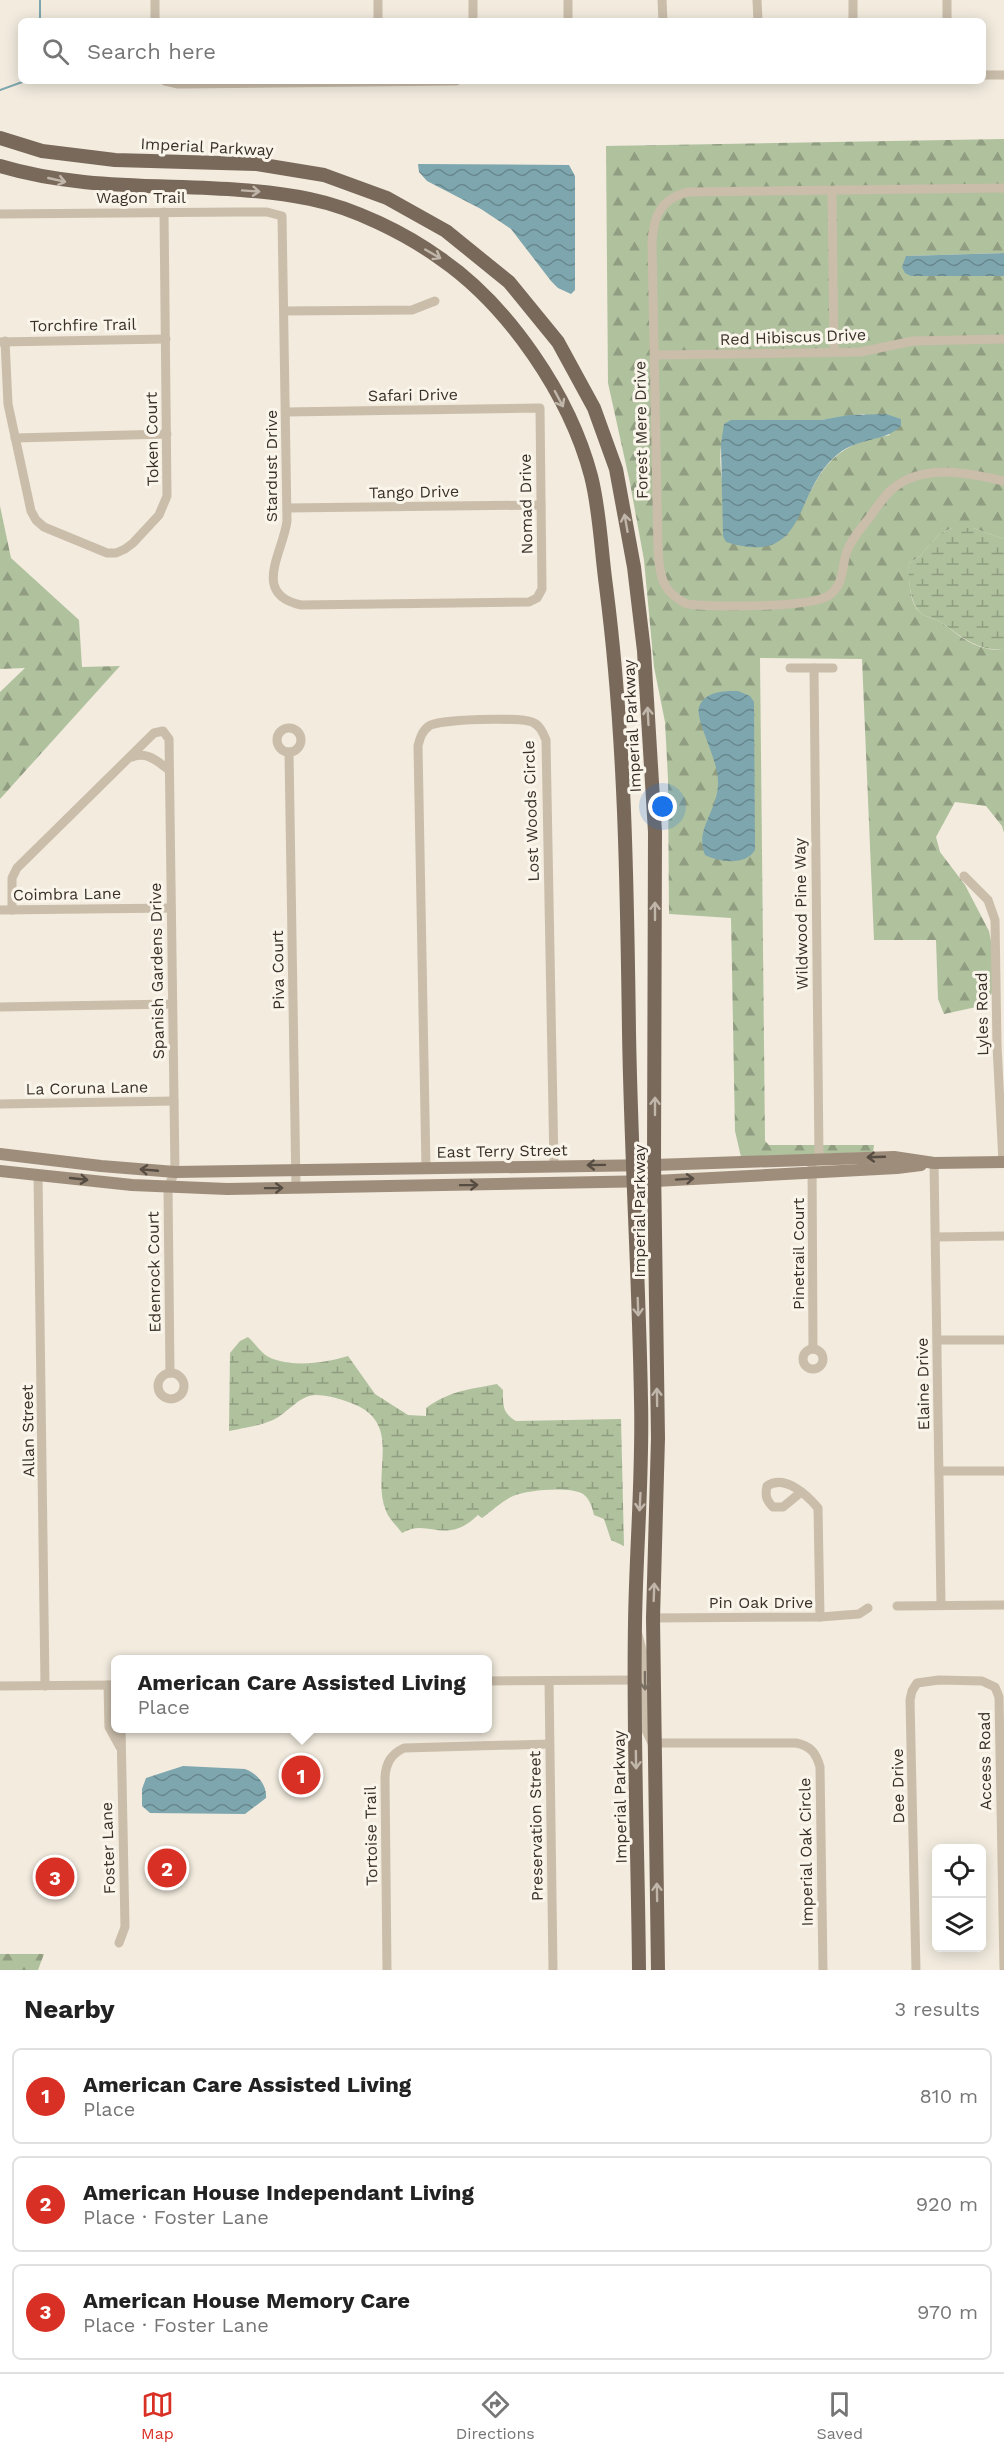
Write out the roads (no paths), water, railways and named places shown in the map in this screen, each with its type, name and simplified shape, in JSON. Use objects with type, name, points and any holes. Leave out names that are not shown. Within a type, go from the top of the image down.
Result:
[{"type":"main road","name":"Imperial Parkway","points":[[0,138],[42,151],[115,160],[257,164],[324,175],[377,194],[446,231],[508,282],[558,342],[594,408],[616,469],[634,567],[644,651],[655,832],[654,1165],[658,1438],[653,1618],[658,1970]]},
{"type":"main road","name":"Imperial Parkway","points":[[0,166],[67,182],[254,191],[316,200],[384,225],[444,260],[491,302],[533,351],[571,421],[591,477],[614,650],[625,792],[642,1459],[635,1624],[640,1970]]},
{"type":"main road","points":[[640,1970],[658,1950]]},
{"type":"street","points":[[155,0],[155,18]]},
{"type":"street","points":[[378,0],[378,18]]},
{"type":"street","points":[[473,0],[473,18]]},
{"type":"street","points":[[568,0],[568,18]]},
{"type":"street","points":[[663,0],[663,18]]},
{"type":"street","points":[[757,0],[758,18]]},
{"type":"street","points":[[853,0],[853,18]]},
{"type":"street","points":[[947,0],[947,18]]},
{"type":"street","points":[[986,75],[1004,75]]},
{"type":"street","name":"Forest Mere Drive","points":[[1004,188],[688,192],[668,200],[655,218],[653,229],[661,580],[667,591],[676,599],[687,604],[799,603],[821,600],[837,587],[842,578],[848,548],[853,540],[883,499],[897,485],[925,474],[944,471],[1004,481]]},
{"type":"street","points":[[832,191],[834,352]]},
{"type":"street","name":"Token Court","points":[[3,341],[6,389],[15,438],[32,512],[36,520],[44,527],[107,553],[116,553],[125,549],[133,543],[164,506],[167,496],[164,212]]},
{"type":"street","name":"Wagon Trail","points":[[0,214],[267,212],[282,216]]},
{"type":"street","name":"Stardust Drive","points":[[282,216],[287,508],[286,531],[272,568],[272,579],[276,589],[282,597],[292,603],[313,605],[529,602],[537,598]]},
{"type":"street","points":[[285,311],[412,310],[435,301]]},
{"type":"street","name":"Torchfire Trail","points":[[3,341],[166,339]]},
{"type":"street","name":"Red Hibiscus Drive","points":[[655,355],[860,352],[913,341],[1004,339]]},
{"type":"street","name":"Safari Drive","points":[[286,412],[540,408]]},
{"type":"street","name":"Nomad Drive","points":[[537,598],[542,589],[540,408]]},
{"type":"street","points":[[15,438],[167,434]]},
{"type":"street","name":"Tango Drive","points":[[287,508],[541,505]]},
{"type":"street","points":[[790,668],[833,668]]},
{"type":"street","name":"Wildwood Pine Way","points":[[814,668],[814,1163]]},
{"type":"street","name":"Lost Woods Circle","points":[[426,1168],[418,746],[421,735],[427,727],[437,722],[491,720],[533,722],[542,729],[546,740],[554,1166]]},
{"type":"street","name":"Spanish Gardens Drive","points":[[12,910],[11,889],[16,868],[154,733],[164,730],[169,739],[175,1172]]},
{"type":"street","name":"Piva Court","points":[[289,752],[296,1188]]},
{"type":"street","points":[[130,757],[140,754],[152,757],[169,770]]},
{"type":"street","name":"Lyles Road","points":[[964,876],[988,900],[995,920],[997,1046],[1004,1162]]},
{"type":"street","name":"Coimbra Lane","points":[[0,910],[171,908]]},
{"type":"street","points":[[0,1007],[172,1004]]},
{"type":"street","name":"La Coruna Lane","points":[[0,1104],[174,1101]]},
{"type":"street","name":"East Terry Street","points":[[0,1154],[175,1172],[814,1163],[894,1157],[934,1163],[1004,1162]]},
{"type":"street","points":[[0,1171],[168,1187],[296,1188],[655,1181],[814,1163]]},
{"type":"street","name":"Pinetrail Court","points":[[813,1349],[814,1163]]},
{"type":"street","name":"Elaine Drive","points":[[934,1163],[941,1605]]},
{"type":"street","points":[[331,1187],[350,1180],[417,1176],[422,1174],[426,1168]]},
{"type":"street","name":"Edenrock Court","points":[[170,1373],[168,1187],[175,1172]]},
{"type":"street","name":"Allan Street","points":[[38,1175],[45,1686]]},
{"type":"street","points":[[936,1237],[1004,1236]]},
{"type":"street","points":[[937,1340],[1004,1340]]},
{"type":"street","points":[[939,1471],[1004,1471]]},
{"type":"street","points":[[800,1492],[808,1496],[818,1508],[820,1617]]},
{"type":"street","points":[[897,1606],[1004,1605]]},
{"type":"street","name":"Pin Oak Drive","points":[[653,1618],[820,1617],[859,1614],[868,1608]]},
{"type":"street","name":"Imperial Parkway","points":[[635,1624],[644,1657],[645,1728],[649,1741],[655,1744]]},
{"type":"street","points":[[492,1681],[635,1680]]},
{"type":"street","name":"Dee Drive","points":[[916,1970],[912,1691],[917,1683],[939,1680],[982,1681],[995,1687]]},
{"type":"street","name":"Preservation Street","points":[[549,1681],[553,1970]]},
{"type":"street","points":[[0,1686],[111,1685]]},
{"type":"street","name":"Foster Lane","points":[[111,1685],[109,1727],[111,1731]]},
{"type":"street","name":"Access Road","points":[[995,1687],[999,1697],[1000,1717],[1004,1968]]},
{"type":"street","name":"Foster Lane","points":[[112,1733],[121,1750]]},
{"type":"street","name":"Foster Lane","points":[[119,1943],[125,1927],[121,1733]]},
{"type":"street","name":"Imperial Oak Circle","points":[[655,1744],[796,1743],[813,1750],[820,1767],[823,1970]]},
{"type":"street","name":"Tortoise Trail","points":[[387,1970],[385,1777],[389,1759],[404,1748],[549,1744]]},
{"type":"water","points":[[418,164],[569,165],[575,176],[575,290],[571,294],[558,288],[511,229],[481,209],[427,181],[419,172]]},
{"type":"water","points":[[1004,253],[1004,276],[911,276],[905,273],[902,267],[906,256]]},
{"type":"water","points":[[886,414],[901,419],[901,426],[887,435],[854,445],[838,454],[823,470],[812,487],[796,522],[786,536],[772,545],[753,547],[726,542],[723,536],[721,444],[724,424],[731,420],[821,420],[849,415]]},
{"type":"water","points":[[738,691],[750,696],[754,702],[755,850],[745,859],[725,861],[705,855],[702,845],[705,828],[715,801],[718,781],[700,721],[699,707],[710,695]]},
{"type":"water","points":[[183,1766],[245,1769],[260,1780],[265,1789],[266,1798],[245,1814],[150,1813],[142,1806],[142,1789],[146,1778]]},
{"type":"waterway","points":[[40,0],[40,18]]},
{"type":"waterway","points":[[0,90],[18,84]]},
{"type":"place","name":"American Care Assisted Living","points":[[301,1775]]},
{"type":"place","name":"American House Independant Living","points":[[167,1868]]},
{"type":"place","name":"American House Memory Care","points":[[55,1877]]}]
